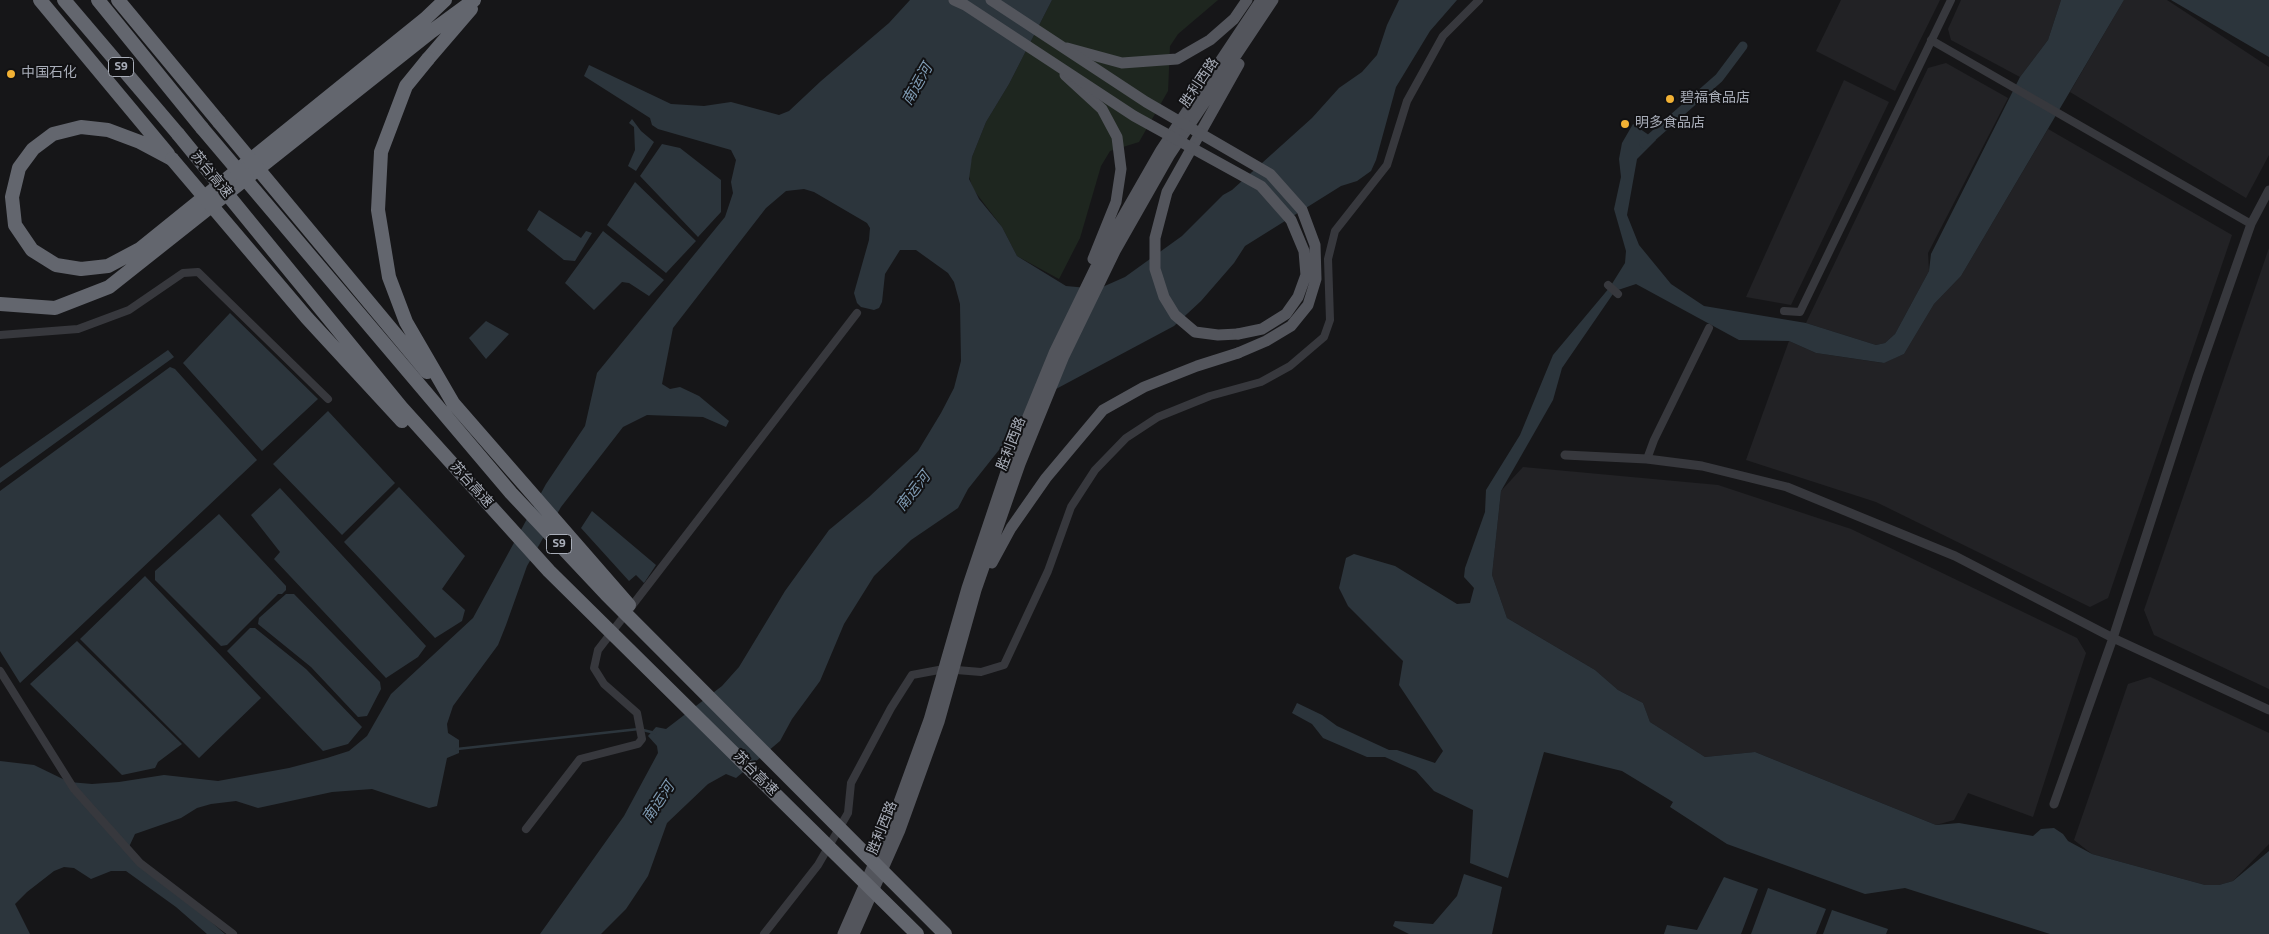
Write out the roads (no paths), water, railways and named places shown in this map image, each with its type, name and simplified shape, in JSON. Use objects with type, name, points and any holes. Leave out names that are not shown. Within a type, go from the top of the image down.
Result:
[{"type":"highway","points":[[40,0],[313,325],[399,418],[548,571]]},
{"type":"highway","name":"苏台高速","points":[[64,0],[178,134],[401,407],[548,571],[917,934]]},
{"type":"highway","name":"苏台高速","points":[[98,0],[202,128],[511,493],[606,594],[945,934]]},
{"type":"highway","points":[[118,0],[453,404],[713,701]]},
{"type":"highway","points":[[172,159],[140,142],[108,130],[80,128],[54,134],[33,149],[19,168],[12,197],[15,225],[32,250],[56,265],[81,269],[108,266],[116,262],[140,249],[425,19],[445,0]]},
{"type":"highway","points":[[0,304],[56,308],[109,287],[432,31],[474,0]]},
{"type":"highway","points":[[453,404],[406,322],[388,277],[378,210],[381,152],[406,86],[479,0]]},
{"type":"main road","points":[[954,0],[965,5],[1134,116],[1262,186],[1291,220],[1304,251],[1306,275],[1298,297],[1286,314],[1262,329],[1238,334],[1218,335],[1195,332],[1175,316],[1164,297],[1155,269],[1155,238],[1167,192],[1274,0]]},
{"type":"main road","points":[[976,590],[1011,528],[1041,485],[1102,410],[1144,387],[1197,366],[1238,353],[1266,341],[1291,326],[1308,304],[1316,279],[1315,245],[1302,210],[1270,174],[1146,102],[990,0]]},
{"type":"main road","points":[[1063,47],[1122,63],[1177,59],[1210,40],[1234,20],[1247,0]]},
{"type":"main road","name":"胜利西路","points":[[854,934],[900,830],[939,722],[967,588],[1009,462],[1054,353],[1106,246],[1161,150],[1261,0]]},
{"type":"main road","name":"胜利西路","points":[[843,934],[890,827],[949,670],[1020,464],[1064,356],[1115,251],[1169,156],[1274,0]]},
{"type":"main road","points":[[1051,62],[1102,109],[1117,137],[1122,169],[1116,202],[1054,353]]},
{"type":"street","points":[[764,934],[818,865],[848,813],[852,783],[891,708],[912,675],[949,670],[981,672],[1004,665],[1048,571],[1071,507],[1095,470],[1126,438],[1158,417],[1210,396],[1261,382],[1290,366],[1324,337],[1330,320],[1328,259],[1335,231],[1387,165],[1407,101],[1443,36],[1479,0]]},
{"type":"street","points":[[1784,311],[1800,312],[1951,0]]},
{"type":"street","points":[[1931,40],[2251,224]]},
{"type":"street","points":[[2054,804],[2113,638],[2194,384],[2251,224],[2269,190]]},
{"type":"street","points":[[0,335],[78,329],[129,310],[183,273],[198,272],[328,399]]},
{"type":"street","points":[[1608,285],[1618,294]]},
{"type":"street","points":[[526,829],[580,759],[638,744],[642,739],[637,712],[604,684],[594,668],[598,650],[857,313]]},
{"type":"street","points":[[1647,459],[1654,440],[1709,328]]},
{"type":"street","points":[[1565,455],[1647,459],[1702,466],[1787,487],[1955,556],[2113,638],[2269,710]]},
{"type":"street","points":[[0,671],[74,789],[140,863],[233,934]]},
{"type":"water","name":"南运河","points":[[910,0],[1052,0],[1009,84],[986,122],[972,157],[969,179],[979,199],[1002,227],[1017,256],[1066,286],[1098,289],[1125,277],[1182,236],[1223,195],[1232,190],[1312,118],[1339,88],[1362,72],[1377,55],[1387,25],[1399,0],[1457,0],[1430,31],[1396,87],[1376,160],[1371,171],[1357,181],[1341,186],[1245,246],[1234,263],[1201,301],[1174,326],[1041,397],[968,489],[958,508],[911,540],[874,576],[844,624],[820,681],[792,719],[780,741],[736,778],[726,774],[708,784],[667,823],[648,876],[626,909],[601,934],[540,934],[624,816],[658,753],[657,746],[648,736],[656,727],[666,729],[722,686],[739,667],[785,591],[829,530],[869,497],[918,451],[954,388],[961,361],[960,304],[954,282],[948,273],[916,250],[900,250],[885,274],[882,302],[879,308],[874,310],[861,307],[857,303],[854,293],[869,240],[870,228],[867,223],[814,192],[804,189],[786,191],[766,208],[673,328],[662,384],[670,389],[680,387],[699,396],[729,421],[726,427],[703,417],[647,415],[623,427],[561,507],[527,566],[498,645],[453,706],[447,724],[448,733],[459,740],[459,753],[447,758],[437,806],[429,808],[372,789],[332,792],[258,808],[236,801],[197,808],[181,818],[135,834],[128,849],[225,934],[207,934],[176,907],[126,871],[111,871],[91,879],[74,868],[64,867],[54,871],[15,904],[30,934],[0,934],[0,761],[34,765],[69,782],[92,784],[164,775],[218,781],[289,768],[327,758],[349,751],[367,736],[391,694],[473,618],[546,484],[585,426],[597,373],[725,217],[733,193],[731,182],[736,160],[731,150],[658,129],[652,125],[650,118],[584,76],[589,65],[671,104],[704,106],[731,102],[779,115],[789,111],[889,23]]},
{"type":"water","points":[[2061,0],[2124,0],[1961,276],[1934,304],[1904,354],[1884,363],[1816,353],[1789,341],[1739,340],[1636,284],[1615,291],[1562,368],[1553,400],[1501,491],[1492,575],[1507,618],[1595,670],[1618,690],[1643,703],[1650,722],[1705,757],[1755,752],[1936,825],[1959,823],[2033,836],[2041,829],[2054,828],[2063,834],[2068,841],[2092,854],[2205,885],[2219,885],[2233,881],[2269,851],[2269,934],[2050,934],[1905,888],[1865,894],[1727,844],[1670,807],[1673,802],[1622,771],[1544,752],[1508,878],[1470,863],[1473,810],[1434,791],[1416,771],[1385,757],[1367,757],[1323,738],[1312,724],[1292,713],[1297,703],[1322,715],[1337,726],[1389,750],[1397,750],[1435,763],[1443,751],[1399,685],[1403,661],[1348,606],[1339,588],[1346,558],[1354,554],[1395,566],[1457,604],[1470,603],[1474,588],[1464,577],[1465,568],[1485,512],[1486,490],[1520,435],[1553,355],[1610,287],[1625,263],[1626,251],[1614,209],[1621,177],[1619,159],[1622,143],[1633,124],[1656,140],[1637,159],[1627,215],[1639,245],[1671,284],[1704,306],[1806,323],[1876,345],[1885,343],[1895,334],[1929,271],[1931,254],[2020,77],[2048,40]]},
{"type":"water","points":[[2171,0],[2269,0],[2269,57]]},
{"type":"water","points":[[632,119],[641,131],[654,142],[636,171],[628,166],[635,150],[634,127],[629,123]]},
{"type":"water","points":[[662,144],[680,148],[721,180],[721,212],[698,237],[640,176]]},
{"type":"water","points":[[635,182],[696,241],[666,273],[607,225]]},
{"type":"water","points":[[539,210],[581,238],[586,231],[592,233],[575,261],[564,260],[527,230]]},
{"type":"water","points":[[603,231],[664,280],[649,296],[629,283],[622,282],[594,310],[565,283]]},
{"type":"water","points":[[230,313],[318,399],[262,451],[183,363]]},
{"type":"water","points":[[486,321],[509,334],[486,359],[469,338]]},
{"type":"water","points":[[168,350],[174,357],[0,483],[0,468]]},
{"type":"water","points":[[170,367],[175,369],[257,460],[20,683],[0,651],[0,491]]},
{"type":"water","points":[[328,411],[395,483],[342,535],[273,464]]},
{"type":"water","points":[[399,487],[465,556],[442,589],[465,610],[462,621],[435,638],[344,542]]},
{"type":"water","points":[[280,488],[426,646],[418,657],[386,678],[274,559],[280,552],[251,515]]},
{"type":"water","points":[[592,511],[656,565],[644,583],[636,575],[629,581],[581,528]]},
{"type":"water","points":[[219,514],[286,586],[286,590],[282,594],[278,594],[227,645],[221,646],[155,580],[155,571]]},
{"type":"water","points":[[145,576],[261,698],[199,758],[80,639]]},
{"type":"water","points":[[286,594],[294,594],[380,682],[381,689],[367,716],[358,717],[311,667],[258,624],[259,618]]},
{"type":"water","points":[[250,628],[255,628],[306,669],[362,727],[348,744],[323,751],[227,651]]},
{"type":"water","points":[[77,641],[182,744],[158,762],[155,768],[122,775],[30,684]]},
{"type":"water","points":[[1464,874],[1502,887],[1492,934],[1409,934],[1393,926],[1395,921],[1433,924],[1457,896]]},
{"type":"water","points":[[1724,877],[1758,889],[1741,934],[1664,934],[1667,925],[1697,930]]},
{"type":"water","points":[[1768,888],[1826,909],[1816,934],[1751,934]]},
{"type":"water","points":[[1832,910],[1888,929],[1886,934],[1823,934]]},
{"type":"waterway","points":[[1644,144],[1719,78],[1743,46]]},
{"type":"waterway","points":[[457,749],[639,729],[655,733]]},
{"type":"place","name":"中国石化","points":[[11,74]]},
{"type":"place","name":"碧福食品店","points":[[1670,99]]},
{"type":"place","name":"明多食品店","points":[[1625,124]]}]
